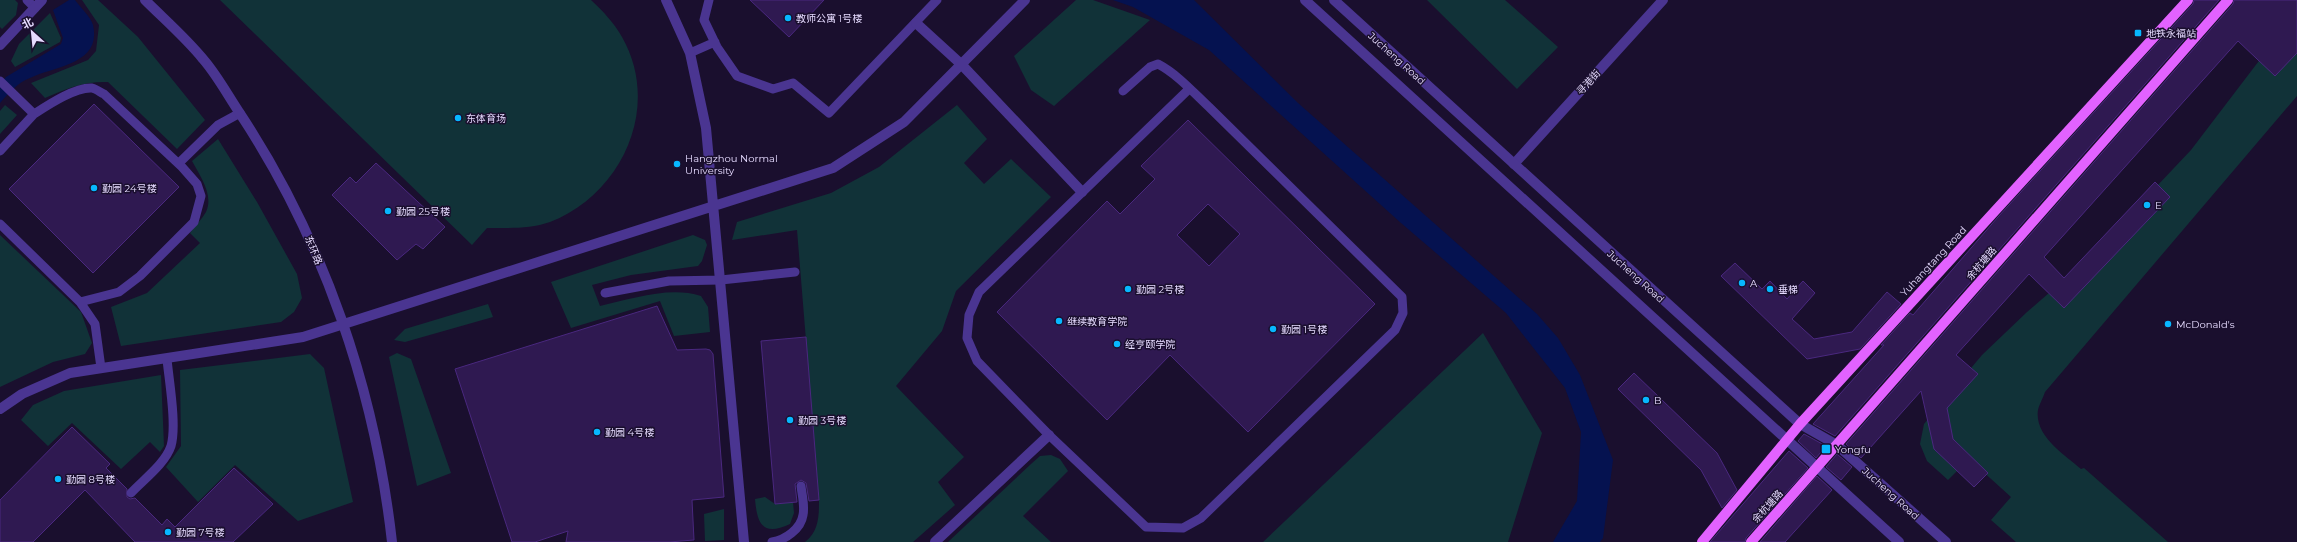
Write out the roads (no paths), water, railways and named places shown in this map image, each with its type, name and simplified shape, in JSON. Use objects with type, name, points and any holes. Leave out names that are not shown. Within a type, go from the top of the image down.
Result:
[{"type":"main road","name":"Yuhangtang Road","points":[[1702,542],[1738,500],[1786,439],[2188,0]]},
{"type":"main road","name":"余杭塘路","points":[[1751,542],[1818,468],[2228,0]]},
{"type":"street","name":"东环路","points":[[145,0],[204,59],[264,150],[310,238],[343,324],[374,428],[392,542]]},
{"type":"street","points":[[666,0],[690,53],[706,128],[744,542]]},
{"type":"street","points":[[0,409],[22,394],[70,373],[303,337],[833,168],[904,122],[1025,0]]},
{"type":"street","name":"Jucheng Road","points":[[1305,0],[1899,542]]},
{"type":"street","name":"Jucheng Road","points":[[1334,0],[1800,424],[1837,445],[1946,542]]},
{"type":"street","name":"寻港街","points":[[1514,164],[1662,0]]},
{"type":"street","points":[[0,45],[39,4]]},
{"type":"street","points":[[916,23],[962,65],[1082,192]]},
{"type":"street","points":[[935,542],[1049,435]]},
{"type":"lane","points":[[27,0],[39,4]]},
{"type":"lane","points":[[709,0],[704,20],[715,42],[737,76],[773,89],[793,83],[829,113],[937,0]]},
{"type":"lane","points":[[690,53],[715,42]]},
{"type":"lane","points":[[1123,91],[1150,67],[1158,64],[1166,68],[1189,89],[1402,297],[1404,313],[1395,330],[1201,518],[1183,528],[1146,527],[1049,435],[977,361],[967,338],[968,315],[979,292],[1189,89]]},
{"type":"lane","points":[[0,81],[34,114]]},
{"type":"lane","points":[[0,152],[34,114],[60,98],[82,90],[93,88],[104,94],[178,163],[197,184],[201,196],[194,222],[140,276],[119,292],[80,302]]},
{"type":"lane","points":[[178,163],[218,125],[240,113]]},
{"type":"lane","points":[[0,224],[80,302],[95,324],[101,368]]},
{"type":"lane","points":[[605,293],[669,281],[721,280],[795,272]]},
{"type":"lane","points":[[131,494],[160,462],[171,446],[172,425],[167,359]]},
{"type":"lane","points":[[772,542],[788,536],[798,527],[804,515],[801,486]]},
{"type":"place","name":"教师公寓 1号楼","points":[[788,18]]},
{"type":"place","name":"地铁永福站","points":[[2138,33]]},
{"type":"place","name":"东体育场","points":[[458,118]]},
{"type":"place","name":"Hangzhou Normal University","points":[[677,164]]},
{"type":"place","name":"勤园 24号楼","points":[[94,188]]},
{"type":"place","name":"E","points":[[2147,205]]},
{"type":"place","name":"勤园 25号楼","points":[[388,211]]},
{"type":"place","name":"A","points":[[1742,283]]},
{"type":"place","name":"勤园 2号楼","points":[[1128,289]]},
{"type":"place","name":"垂梯","points":[[1770,289]]},
{"type":"place","name":"继续教育学院","points":[[1059,321]]},
{"type":"place","name":"McDonald's","points":[[2168,324]]},
{"type":"place","name":"勤园 1号楼","points":[[1273,329]]},
{"type":"place","name":"经亨颐学院","points":[[1117,344]]},
{"type":"place","name":"B","points":[[1646,400]]},
{"type":"place","name":"勤园 3号楼","points":[[790,420]]},
{"type":"place","name":"勤园 4号楼","points":[[597,432]]},
{"type":"place","name":"Yongfu","points":[[1826,449]]},
{"type":"place","name":"勤园 8号楼","points":[[58,479]]},
{"type":"place","name":"勤园 7号楼","points":[[168,532]]}]
